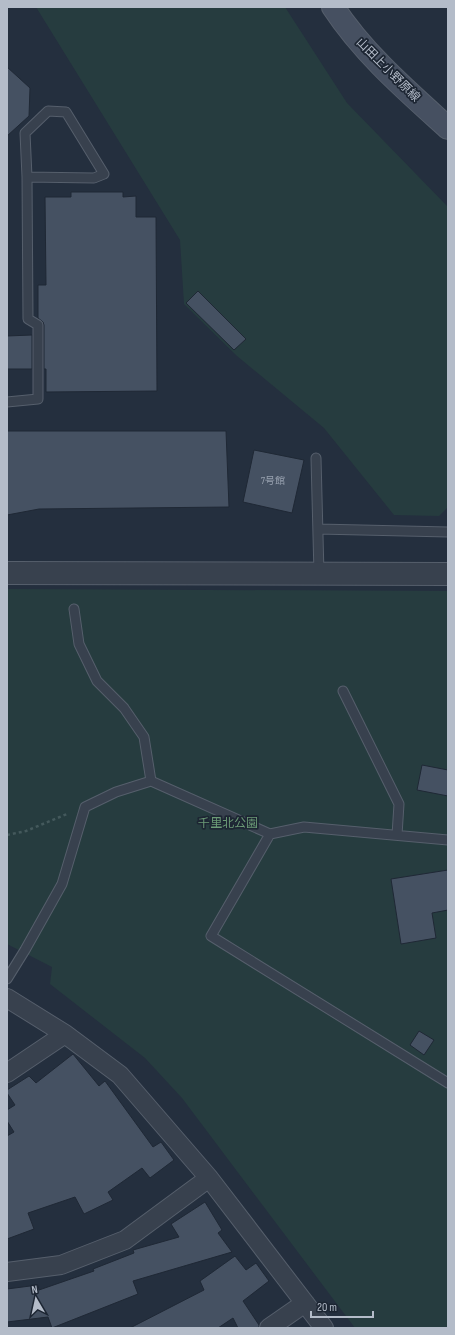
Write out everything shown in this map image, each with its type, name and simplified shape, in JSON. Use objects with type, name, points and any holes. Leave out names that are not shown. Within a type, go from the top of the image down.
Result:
[{"type":"main road","name":"山田上小野原線","points":[[332,7],[370,55],[399,84],[448,128]]},
{"type":"street","points":[[7,573],[448,574]]},
{"type":"street","points":[[7,998],[65,1034],[120,1075],[209,1178],[324,1328]]},
{"type":"street","points":[[7,1074],[65,1034]]},
{"type":"street","points":[[7,1272],[61,1265],[125,1240],[209,1178]]},
{"type":"street","points":[[269,1328],[305,1303]]},
{"type":"lane","points":[[7,402],[38,399],[38,325],[28,319],[28,177],[25,133],[48,111],[66,112],[104,174],[94,178],[28,177]]},
{"type":"lane","points":[[316,458],[319,574]]},
{"type":"lane","points":[[318,529],[448,532]]},
{"type":"lane","points":[[74,608],[79,644],[97,681],[124,708],[144,737],[151,781]]},
{"type":"lane","points":[[343,691],[399,804],[397,836]]},
{"type":"lane","points":[[7,978],[25,950],[62,884],[86,807],[116,792],[151,781],[270,834],[304,827],[448,840]]},
{"type":"lane","points":[[270,834],[211,936],[447,1079]]},
{"type":"path","points":[[7,835],[26,831],[86,807]]},
{"type":"green space","points":[[36,7],[285,7],[347,103],[448,207],[448,507],[439,516],[394,515],[324,428],[237,356],[184,304],[180,240]]},
{"type":"green space","name":"千里北公園","points":[[7,589],[448,591],[448,1328],[355,1328],[182,1098],[145,1058],[50,984],[52,967],[7,944]]},
{"type":"building","points":[[7,67],[30,88],[29,116],[7,136]]},
{"type":"building","points":[[71,192],[123,192],[123,197],[136,196],[136,217],[156,217],[157,391],[46,392],[46,369],[44,369],[44,325],[38,318],[38,285],[46,285],[45,197],[71,197]]},
{"type":"building","points":[[198,291],[246,339],[234,350],[186,303]]},
{"type":"building","points":[[32,335],[32,369],[7,369],[7,336]]},
{"type":"building","points":[[7,431],[226,431],[229,507],[39,509],[7,515]]},
{"type":"building","points":[[254,450],[304,460],[292,513],[243,502]]},
{"type":"building","points":[[422,765],[448,770],[448,796],[417,790]]},
{"type":"building","points":[[448,870],[448,910],[432,913],[436,938],[401,944],[391,879]]},
{"type":"building","points":[[419,1031],[434,1040],[424,1055],[410,1045]]},
{"type":"building","points":[[73,1054],[99,1086],[105,1081],[153,1147],[161,1142],[174,1160],[150,1178],[142,1168],[108,1192],[113,1200],[84,1214],[75,1197],[28,1213],[34,1229],[7,1239],[7,1136],[14,1132],[7,1121],[7,1110],[15,1105],[7,1093],[7,1090],[29,1076],[36,1083]]},
{"type":"building","points":[[205,1202],[222,1230],[218,1233],[232,1252],[133,1281],[138,1294],[52,1328],[48,1317],[7,1322],[7,1289],[38,1285],[39,1290],[94,1271],[93,1269],[134,1253],[133,1250],[179,1237],[171,1224]]},
{"type":"building","points":[[235,1256],[246,1270],[256,1263],[269,1281],[243,1301],[259,1325],[259,1328],[238,1328],[233,1318],[218,1328],[130,1328],[204,1290],[200,1281]]}]
